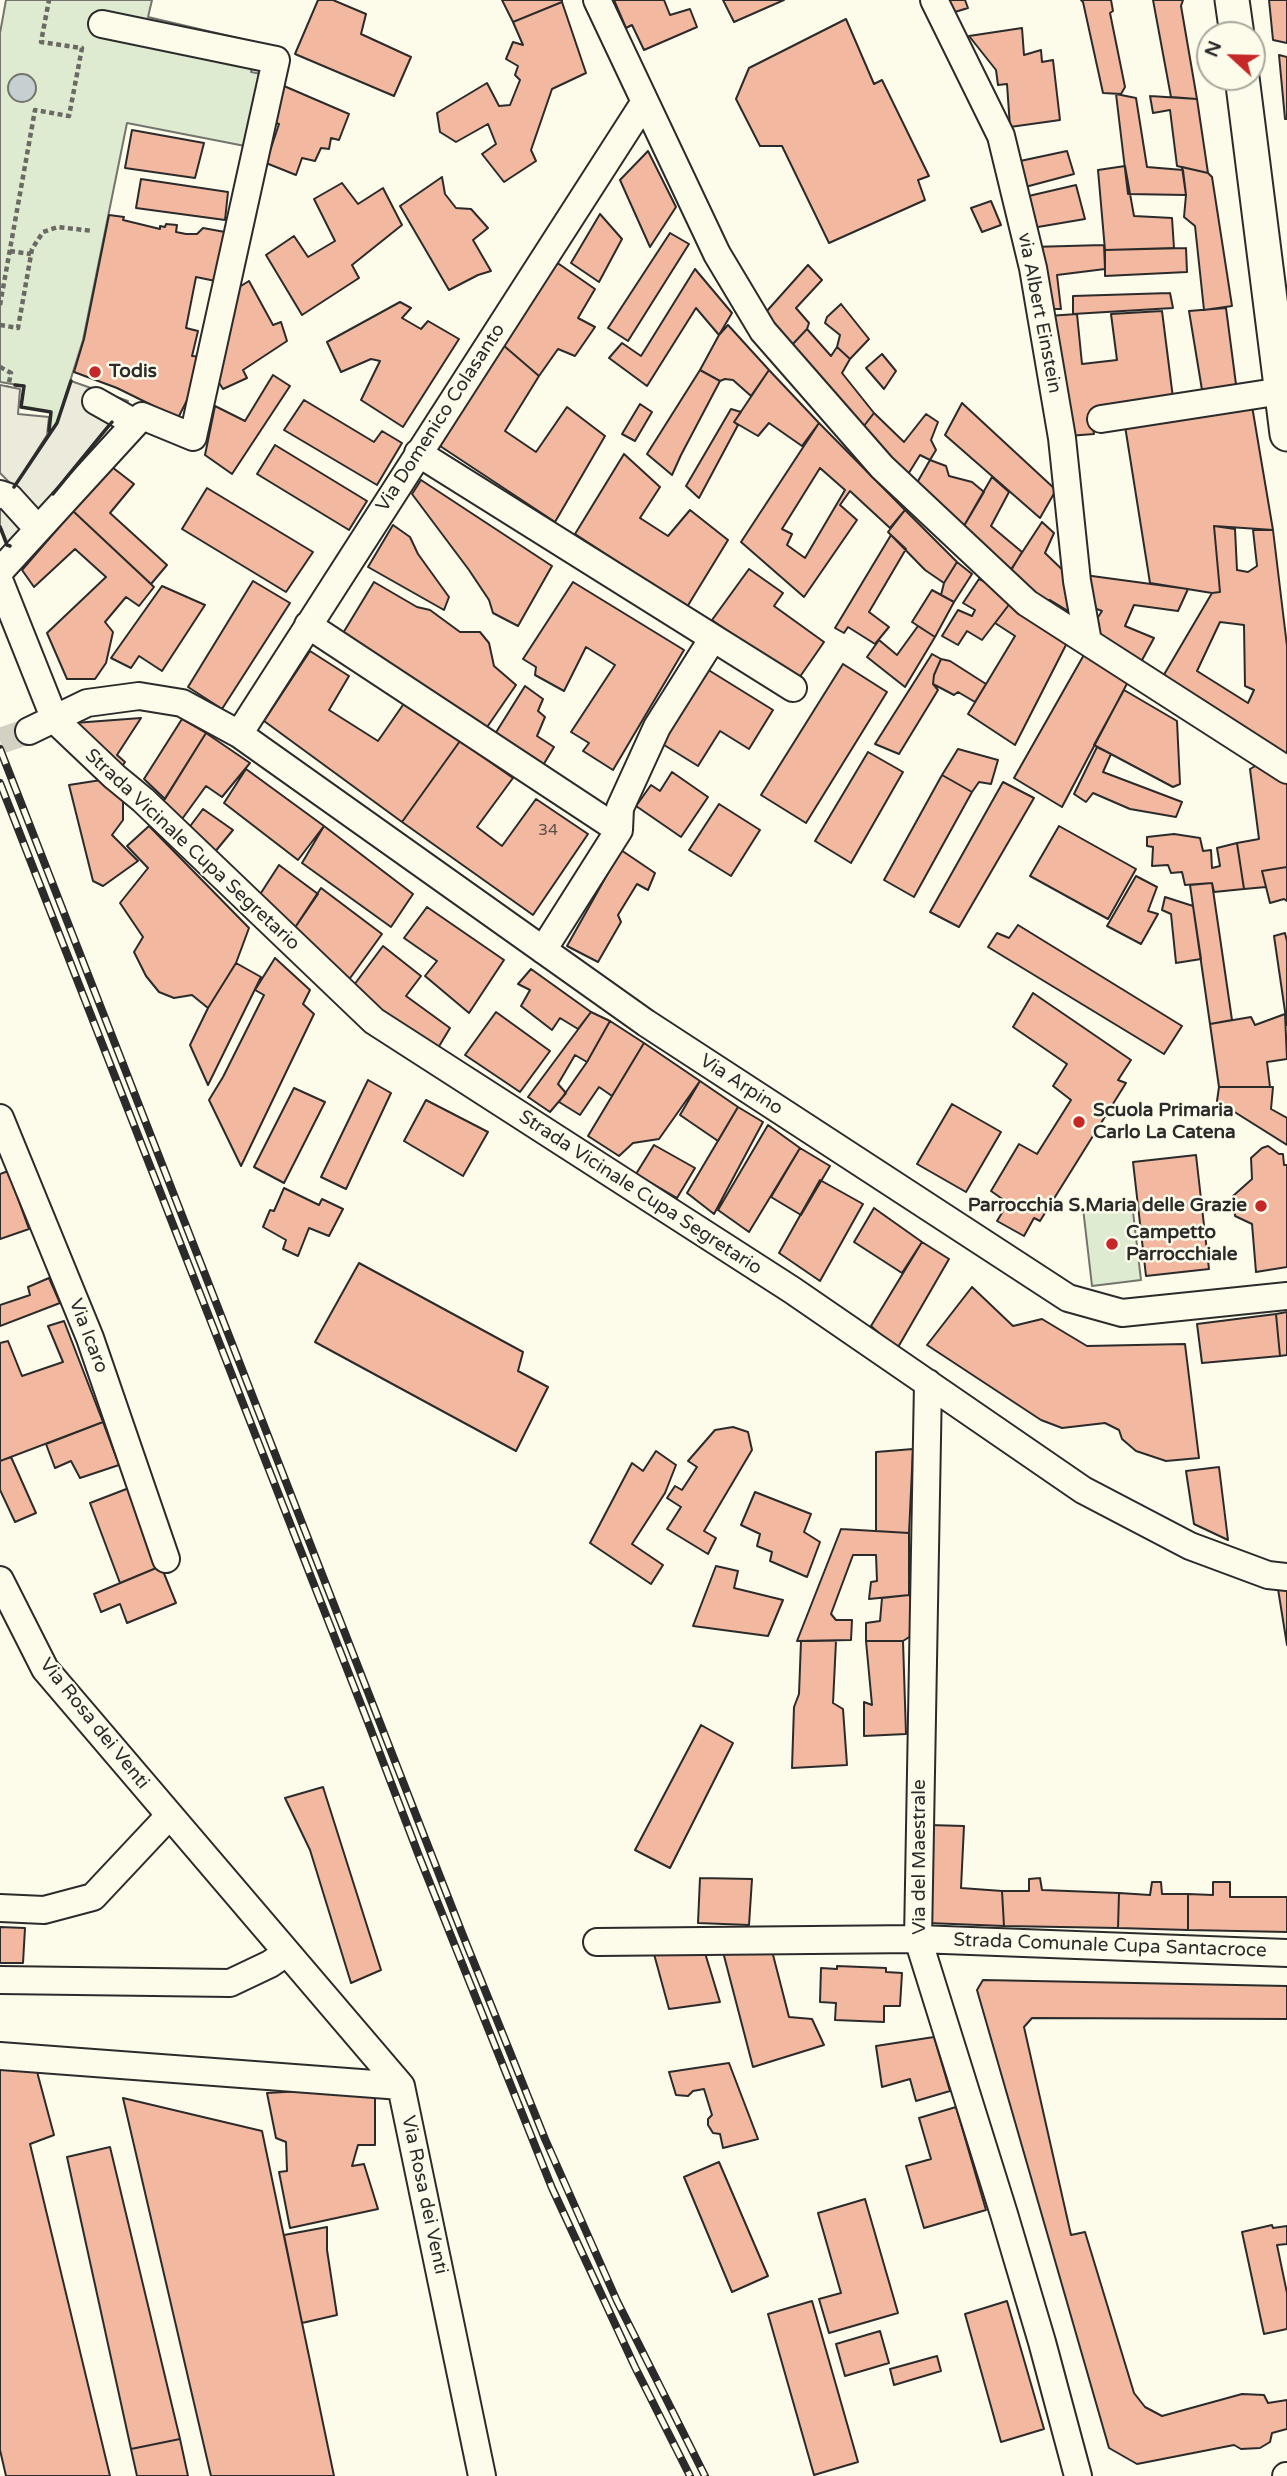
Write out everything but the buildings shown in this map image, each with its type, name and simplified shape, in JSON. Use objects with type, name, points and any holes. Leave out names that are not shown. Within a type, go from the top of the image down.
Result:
[{"type":"main road","points":[[1232,0],[1235,21]]},
{"type":"main road","points":[[1244,91],[1287,434]]},
{"type":"street","points":[[597,0],[717,254],[763,331],[882,467],[1027,603],[1287,770]]},
{"type":"street","name":"via Albert Einstein","points":[[934,0],[1001,136],[1033,268],[1062,438],[1077,582],[1088,642]]},
{"type":"street","points":[[0,571],[142,416],[193,437],[276,60],[102,24]]},
{"type":"street","name":"Via Domenico Colasanto","points":[[239,733],[644,103]]},
{"type":"street","points":[[1101,419],[1282,391]]},
{"type":"street","points":[[96,401],[135,423]]},
{"type":"street","points":[[418,453],[793,688]]},
{"type":"street","points":[[0,494],[9,497],[38,529]]},
{"type":"street","points":[[0,582],[55,720]]},
{"type":"street","points":[[308,625],[619,830]]},
{"type":"street","points":[[543,950],[619,830],[620,808],[657,727],[713,638]]},
{"type":"street","name":"Via Arpino","points":[[29,731],[87,703],[139,696],[182,703],[239,733],[646,1023],[1068,1298],[1122,1313],[1287,1296]]},
{"type":"street","name":"Strada Vicinale Cupa Segretario","points":[[55,720],[143,800],[374,1021],[792,1290],[1083,1490],[1190,1546],[1268,1575],[1287,1577]]},
{"type":"street","name":"Via Icaro","points":[[0,1118],[90,1338],[166,1559]]},
{"type":"street","name":"Via del Maestrale","points":[[928,1383],[918,1939],[1004,2214],[1078,2476]]},
{"type":"street","name":"Via Rosa dei Venti","points":[[0,1580],[45,1670],[401,2086],[482,2476]]},
{"type":"street","points":[[0,1908],[44,1910],[93,1897],[169,1816]]},
{"type":"street","name":"Strada Comunale Cupa Santacroce","points":[[597,1942],[918,1939],[1287,1953]]},
{"type":"street","points":[[0,1980],[230,1983],[270,1964],[286,1953]]},
{"type":"street","points":[[0,2056],[401,2086]]},
{"type":"path","points":[[0,306],[35,110],[69,116],[82,48],[41,42],[50,0]]},
{"type":"path","points":[[0,325],[18,328],[31,254],[37,239],[50,229],[58,227],[93,231]]},
{"type":"path","points":[[10,251],[31,254]]},
{"type":"path","points":[[0,367],[11,373],[8,387]]},
{"type":"green space","points":[[6,0],[152,0],[148,17],[259,43],[251,72],[261,74],[245,146],[127,123],[83,340],[57,423],[49,435],[51,412],[21,407],[24,386],[0,382],[0,33]]},
{"type":"green space","name":"Campetto Parrocchiale","points":[[1132,1203],[1141,1280],[1092,1286],[1083,1208]]},
{"type":"shaded area","points":[[22,74],[32,78],[36,88],[32,98],[22,102],[12,98],[8,88],[12,78]]},
{"type":"shaded area","points":[[71,381],[128,401],[9,547],[0,525],[0,509],[14,487],[0,473],[0,385],[20,389],[18,414],[49,417],[47,435],[26,468],[57,423]]},
{"type":"tunnel","points":[[0,741],[29,731]]},
{"type":"railway","points":[[0,749],[545,2139],[617,2301],[705,2476]]},
{"type":"railway","points":[[0,783],[419,1856],[552,2188],[635,2367],[690,2476]]},
{"type":"wall","points":[[14,487],[57,423],[71,381]]},
{"type":"wall","points":[[15,385],[24,386],[21,407],[51,412],[49,431]]},
{"type":"wall","points":[[53,494],[112,422]]},
{"type":"wall","points":[[0,527],[7,545],[10,546]]},
{"type":"place","name":"Todis","points":[[95,372]]},
{"type":"place","name":"Scuola Primaria Carlo La Catena","points":[[1079,1122]]},
{"type":"place","name":"Parrocchia S.Maria delle Grazie","points":[[1261,1206]]},
{"type":"place","name":"Campetto Parrocchiale","points":[[1112,1244]]}]
